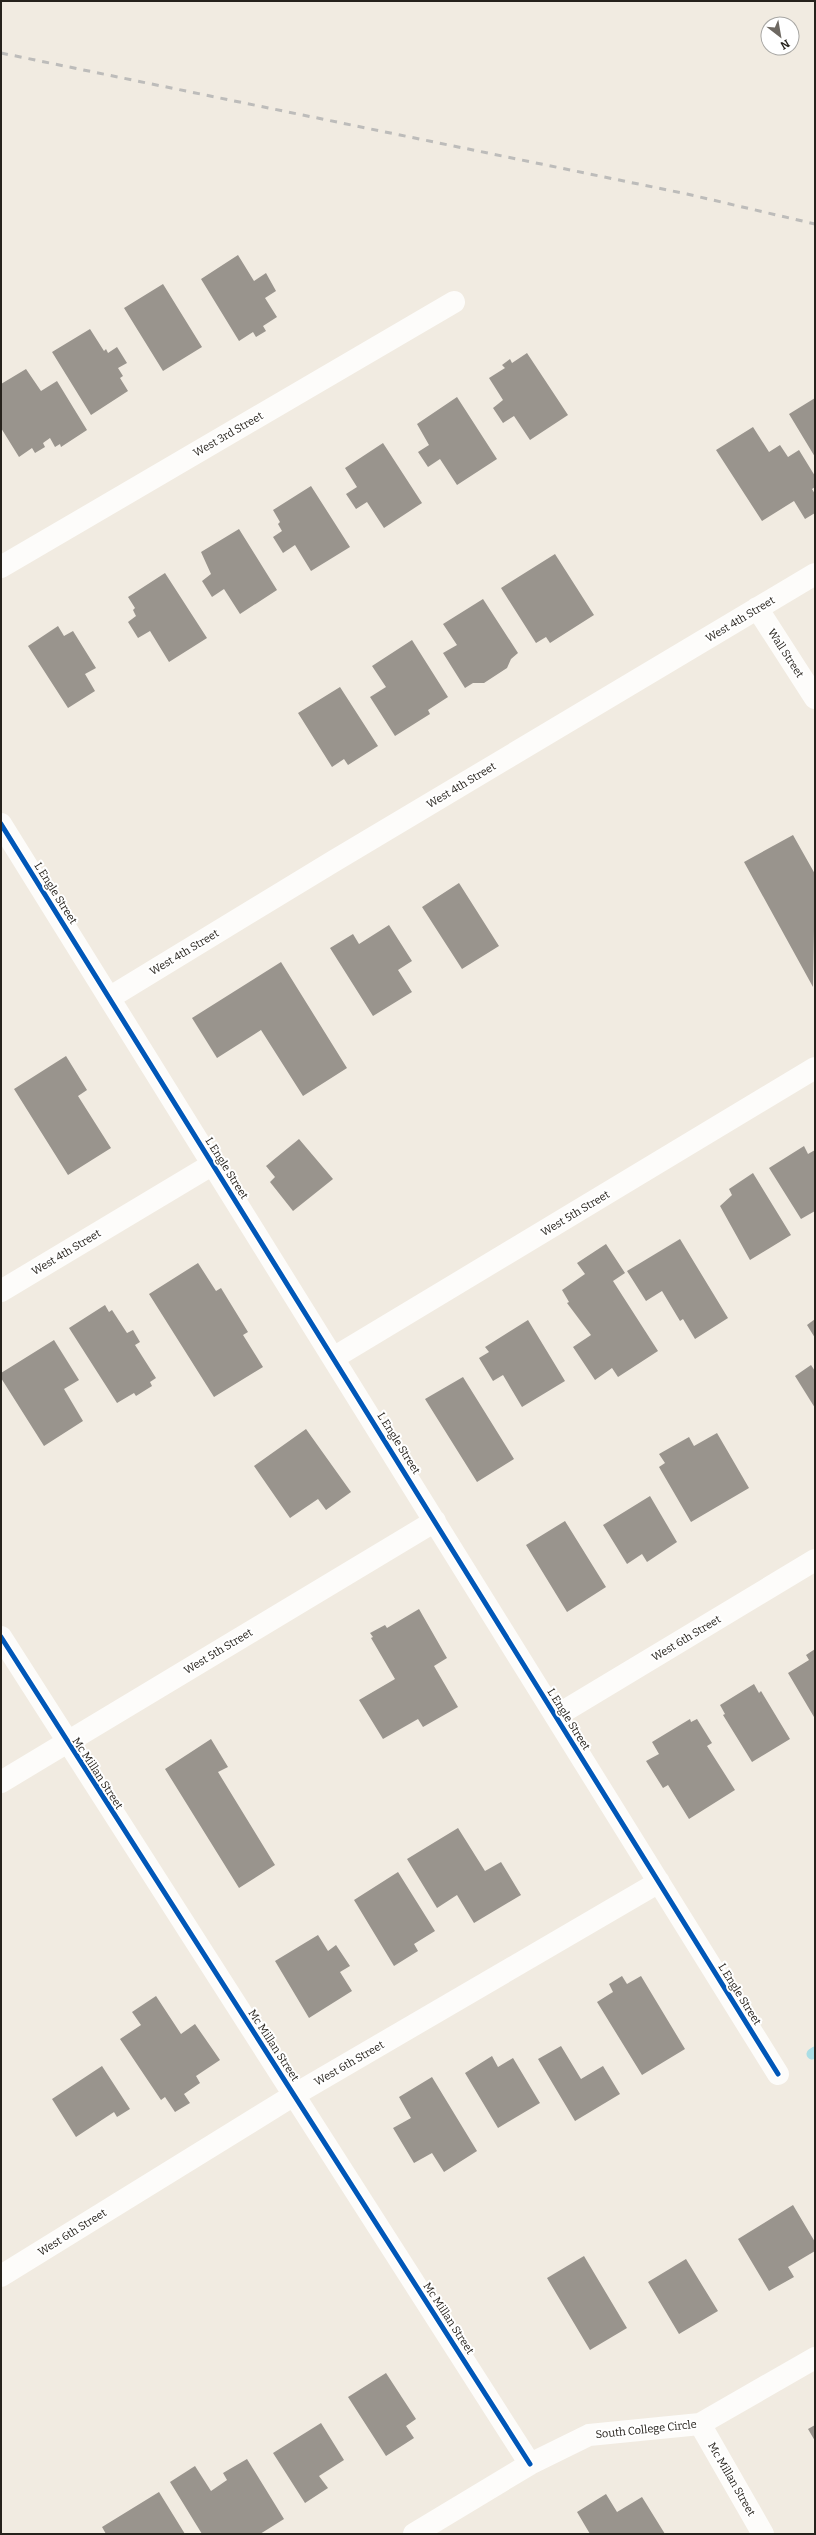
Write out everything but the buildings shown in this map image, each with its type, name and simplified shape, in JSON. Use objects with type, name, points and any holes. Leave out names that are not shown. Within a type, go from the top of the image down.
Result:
[{"type":"street","name":"West 3rd Street","points":[[1,567],[454,302]]},
{"type":"street","name":"West 4th Street","points":[[109,998],[334,860],[815,574]]},
{"type":"street","name":"Wall Street","points":[[757,608],[815,698]]},
{"type":"street","name":"L Engle Street","points":[[1,824],[334,1357],[778,2074]]},
{"type":"street","name":"West 5th Street","points":[[334,1357],[815,1068]]},
{"type":"street","name":"West 4th Street","points":[[1,1291],[213,1164]]},
{"type":"street","name":"West 5th Street","points":[[1,1782],[435,1521]]},
{"type":"street","name":"West 6th Street","points":[[556,1716],[815,1560]]},
{"type":"street","name":"Mc Millan Street","points":[[1,1636],[67,1742],[530,2464]]},
{"type":"street","name":"West 6th Street","points":[[1,2276],[294,2095],[660,1882]]},
{"type":"street","name":"South College Circle","points":[[414,2534],[530,2464],[589,2435],[700,2424],[815,2358]]},
{"type":"street","name":"Mc Millan Street","points":[[700,2424],[763,2534]]},
{"type":"railway","points":[[1,53],[687,194],[815,224]]},
{"type":"cycle path","points":[[1,824],[778,2074]]},
{"type":"cycle path","points":[[1,1637],[530,2464]]}]
